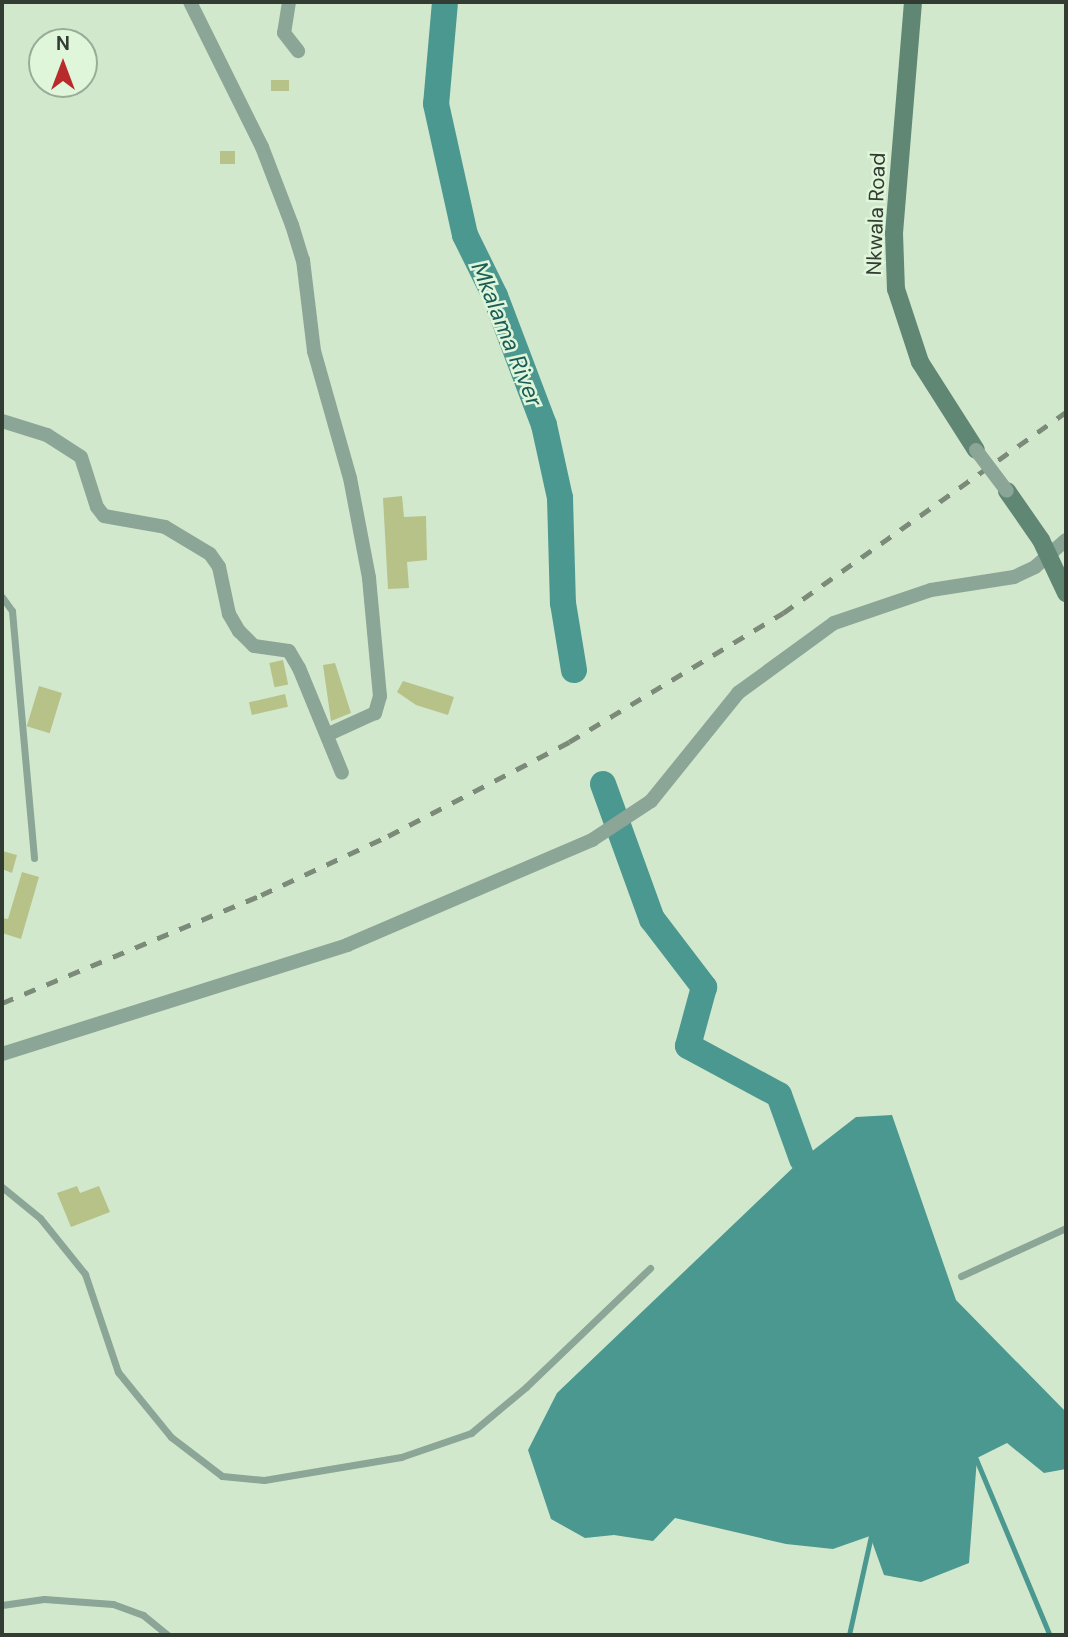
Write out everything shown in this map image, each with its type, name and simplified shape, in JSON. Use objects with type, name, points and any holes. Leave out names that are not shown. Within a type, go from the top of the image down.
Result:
[{"type":"street","points":[[190,2],[262,147],[303,260],[314,351],[347,466],[366,564],[380,696],[375,713],[329,734]]},
{"type":"street","points":[[289,2],[284,33],[298,51]]},
{"type":"street","name":"Nkwala Road","points":[[913,2],[894,233],[896,289],[920,362],[976,450]]},
{"type":"street","points":[[2,421],[47,435],[81,457],[97,507],[104,516],[165,527],[210,554],[219,567],[229,614],[239,631],[254,646],[289,652],[313,710],[329,734],[342,773]]},
{"type":"street","points":[[976,450],[1049,555],[1066,593]]},
{"type":"street","points":[[2,1054],[347,945],[592,840],[652,801],[738,694],[834,624],[932,590],[1014,576],[1049,555],[1066,540]]},
{"type":"lane","points":[[2,597],[12,611],[34,858]]},
{"type":"lane","points":[[2,1187],[40,1219],[85,1274],[118,1372],[171,1437],[222,1476],[264,1480],[401,1457],[471,1433],[526,1387],[650,1268]]},
{"type":"lane","points":[[961,1276],[1066,1228]]},
{"type":"lane","points":[[2,1605],[44,1600],[113,1604],[143,1615],[168,1635]]},
{"type":"water","points":[[892,1115],[956,1300],[1066,1412],[1066,1469],[1044,1473],[1007,1443],[977,1458],[969,1563],[921,1582],[884,1575],[870,1536],[833,1549],[786,1544],[675,1518],[653,1541],[614,1535],[585,1538],[551,1519],[528,1450],[557,1393],[802,1159],[856,1117]]},
{"type":"building","points":[[271,80],[289,80],[289,91],[271,91]]},
{"type":"building","points":[[220,151],[235,151],[235,164],[220,164]]},
{"type":"building","points":[[402,496],[404,517],[426,516],[427,560],[407,562],[409,588],[388,589],[383,498]]},
{"type":"building","points":[[283,660],[288,684],[275,687],[269,663]]},
{"type":"building","points":[[335,663],[351,713],[331,721],[323,665]]},
{"type":"building","points":[[403,681],[454,697],[448,715],[416,705],[397,692]]},
{"type":"building","points":[[39,686],[62,693],[50,733],[27,726]]},
{"type":"building","points":[[285,694],[288,707],[252,715],[249,702]]},
{"type":"building","points":[[2,851],[17,855],[12,873],[2,869]]},
{"type":"building","points":[[22,872],[39,877],[21,939],[2,933],[2,918],[8,919]]},
{"type":"building","points":[[77,1186],[80,1193],[99,1186],[110,1212],[71,1227],[57,1193]]},
{"type":"waterway","name":"Mkalama River","points":[[445,2],[436,104],[465,235],[495,296],[544,425],[560,498],[563,603],[574,670]]},
{"type":"waterway","name":"Mkalama River","points":[[603,784],[652,919],[704,987],[688,1046],[779,1095],[802,1159]]},
{"type":"waterway","points":[[976,1458],[1050,1635]]},
{"type":"waterway","points":[[849,1635],[871,1536]]},
{"type":"railway","points":[[2,1003],[261,895],[388,836],[569,742],[783,613],[1066,412]]}]
